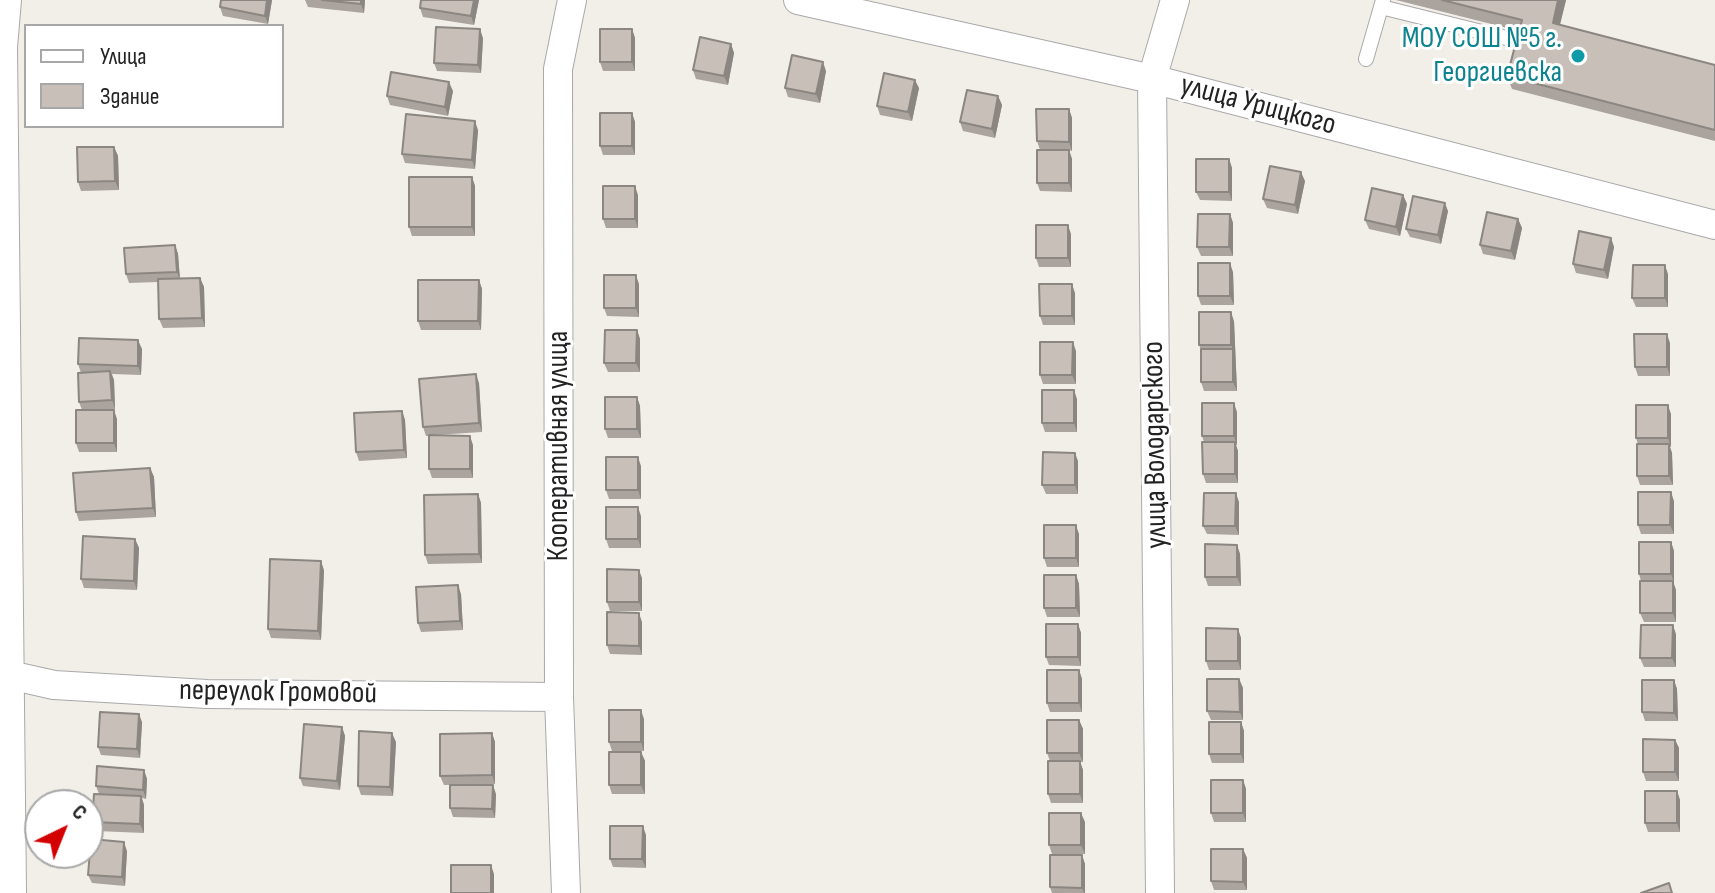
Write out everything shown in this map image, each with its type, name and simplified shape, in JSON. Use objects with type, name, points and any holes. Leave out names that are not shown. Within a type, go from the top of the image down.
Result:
[{"type":"street","points":[[7,0],[3,47],[3,318],[5,673],[12,893]]},
{"type":"street","name":"Кооперативная улица","points":[[566,893],[559,697],[558,69],[572,0]]},
{"type":"street","name":"улица Урицкого","points":[[798,0],[1152,79],[1715,225]]},
{"type":"street","name":"улица Володарского","points":[[1160,893],[1152,79],[1175,0]]},
{"type":"street","name":"переулок Громовой","points":[[5,673],[54,685],[207,694],[559,697]]},
{"type":"lane","points":[[1366,59],[1382,4],[1506,38]]},
{"type":"building","points":[[221,0],[267,0],[265,16],[220,7]]},
{"type":"building","points":[[322,0],[361,0],[361,4]]},
{"type":"building","points":[[421,0],[474,0],[471,16],[420,8]]},
{"type":"building","name":"МОУ СОШ №5 г. Георгиевска","points":[[1442,0],[1558,0],[1553,23],[1715,65],[1715,130],[1507,76],[1522,20]]},
{"type":"building","points":[[436,27],[480,29],[478,65],[434,63]]},
{"type":"building","points":[[600,29],[632,29],[632,62],[600,62]]},
{"type":"building","points":[[700,37],[731,44],[724,76],[693,70]]},
{"type":"building","points":[[792,55],[823,62],[816,94],[785,88]]},
{"type":"building","points":[[391,72],[449,82],[445,107],[387,96]]},
{"type":"building","points":[[884,73],[915,80],[908,112],[877,106]]},
{"type":"building","points":[[967,90],[998,96],[992,129],[960,122]]},
{"type":"building","points":[[1036,109],[1069,109],[1069,142],[1037,141]]},
{"type":"building","points":[[600,113],[632,113],[632,146],[600,146]]},
{"type":"building","points":[[406,114],[475,121],[472,160],[402,154]]},
{"type":"building","points":[[77,147],[114,147],[115,181],[78,182]]},
{"type":"building","points":[[1037,150],[1069,150],[1069,183],[1037,183]]},
{"type":"building","points":[[1196,159],[1229,159],[1229,192],[1196,192]]},
{"type":"building","points":[[1270,166],[1301,172],[1295,205],[1263,199]]},
{"type":"building","points":[[409,177],[472,177],[472,227],[409,227]]},
{"type":"building","points":[[603,186],[635,186],[635,219],[603,219]]},
{"type":"building","points":[[1372,188],[1403,195],[1396,227],[1365,220]]},
{"type":"building","points":[[1413,196],[1445,203],[1438,235],[1406,229]]},
{"type":"building","points":[[1487,212],[1518,219],[1511,251],[1480,245]]},
{"type":"building","points":[[1198,214],[1230,214],[1229,247],[1197,247]]},
{"type":"building","points":[[1036,225],[1068,225],[1068,258],[1036,258]]},
{"type":"building","points":[[1579,231],[1611,238],[1604,270],[1573,264]]},
{"type":"building","points":[[175,245],[177,272],[126,274],[124,248]]},
{"type":"building","points":[[1198,263],[1230,263],[1230,296],[1198,296]]},
{"type":"building","points":[[1633,265],[1665,265],[1665,298],[1632,298]]},
{"type":"building","points":[[604,275],[636,275],[636,308],[604,308]]},
{"type":"building","points":[[200,278],[202,318],[159,319],[158,279]]},
{"type":"building","points":[[418,280],[479,280],[478,321],[418,321]]},
{"type":"building","points":[[1039,284],[1072,284],[1072,316],[1040,316]]},
{"type":"building","points":[[1199,312],[1231,312],[1231,345],[1199,345]]},
{"type":"building","points":[[605,330],[637,330],[636,363],[604,363]]},
{"type":"building","points":[[1634,334],[1667,334],[1667,367],[1635,367]]},
{"type":"building","points":[[79,338],[138,340],[138,366],[78,364]]},
{"type":"building","points":[[1040,342],[1073,342],[1072,375],[1040,375]]},
{"type":"building","points":[[1201,349],[1233,349],[1233,382],[1201,382]]},
{"type":"building","points":[[110,371],[112,400],[79,402],[78,373]]},
{"type":"building","points":[[476,374],[479,423],[423,427],[419,379]]},
{"type":"building","points":[[1042,390],[1074,390],[1074,423],[1042,423]]},
{"type":"building","points":[[605,397],[637,397],[637,429],[605,429]]},
{"type":"building","points":[[1202,403],[1234,403],[1234,436],[1202,436]]},
{"type":"building","points":[[1636,405],[1668,405],[1668,438],[1636,438]]},
{"type":"building","points":[[76,410],[114,410],[114,443],[76,443]]},
{"type":"building","points":[[402,411],[404,450],[356,452],[354,413]]},
{"type":"building","points":[[429,435],[470,436],[470,469],[429,469]]},
{"type":"building","points":[[1202,442],[1235,442],[1235,474],[1203,474]]},
{"type":"building","points":[[1637,444],[1669,444],[1669,476],[1637,476]]},
{"type":"building","points":[[1043,452],[1075,453],[1075,485],[1042,485]]},
{"type":"building","points":[[606,457],[638,457],[638,490],[606,490]]},
{"type":"building","points":[[150,468],[153,508],[76,512],[73,473]]},
{"type":"building","points":[[1638,492],[1671,492],[1670,525],[1638,525]]},
{"type":"building","points":[[1204,493],[1236,493],[1235,526],[1203,526]]},
{"type":"building","points":[[478,494],[479,554],[425,555],[424,495]]},
{"type":"building","points":[[606,507],[638,507],[638,539],[606,539]]},
{"type":"building","points":[[1044,525],[1076,525],[1076,558],[1044,558]]},
{"type":"building","points":[[83,536],[135,539],[134,581],[81,579]]},
{"type":"building","points":[[1639,542],[1671,542],[1671,574],[1639,574]]},
{"type":"building","points":[[1205,544],[1237,545],[1237,577],[1205,577]]},
{"type":"building","points":[[270,559],[321,561],[318,631],[268,629]]},
{"type":"building","points":[[607,569],[639,570],[639,602],[607,602]]},
{"type":"building","points":[[1044,575],[1076,575],[1076,608],[1044,608]]},
{"type":"building","points":[[1640,581],[1673,581],[1673,613],[1640,613]]},
{"type":"building","points":[[458,585],[460,621],[418,623],[416,587]]},
{"type":"building","points":[[607,612],[639,613],[639,646],[607,645]]},
{"type":"building","points":[[1046,624],[1078,624],[1078,657],[1046,657]]},
{"type":"building","points":[[1641,625],[1673,625],[1672,658],[1640,658]]},
{"type":"building","points":[[1206,628],[1238,629],[1238,661],[1206,661]]},
{"type":"building","points":[[1047,670],[1079,670],[1079,703],[1047,703]]},
{"type":"building","points":[[1207,679],[1239,679],[1240,712],[1207,711]]},
{"type":"building","points":[[1642,680],[1674,680],[1674,713],[1642,712]]},
{"type":"building","points":[[609,710],[641,710],[641,742],[609,742]]},
{"type":"building","points":[[100,712],[139,714],[137,749],[98,747]]},
{"type":"building","points":[[1047,720],[1079,720],[1079,753],[1047,753]]},
{"type":"building","points":[[1209,722],[1241,722],[1241,754],[1209,754]]},
{"type":"building","points":[[304,724],[342,727],[337,781],[300,778]]},
{"type":"building","points":[[359,731],[392,733],[390,787],[358,786]]},
{"type":"building","points":[[492,733],[492,775],[440,776],[440,734]]},
{"type":"building","points":[[1643,739],[1675,740],[1675,772],[1643,772]]},
{"type":"building","points":[[609,752],[641,752],[641,785],[609,785]]},
{"type":"building","points":[[1048,761],[1080,761],[1080,794],[1048,794]]},
{"type":"building","points":[[97,766],[144,770],[143,790],[96,786]]},
{"type":"building","points":[[1211,780],[1243,780],[1243,813],[1211,813]]},
{"type":"building","points":[[450,785],[493,785],[492,809],[450,808]]},
{"type":"building","points":[[1645,791],[1677,791],[1677,823],[1645,823]]},
{"type":"building","points":[[104,794],[141,796],[140,824],[104,822]]},
{"type":"building","points":[[1049,813],[1081,813],[1081,845],[1049,845]]},
{"type":"building","points":[[610,826],[643,826],[642,859],[610,859]]},
{"type":"building","points":[[104,840],[124,842],[122,877],[88,875],[88,869],[104,869]]},
{"type":"building","points":[[1211,849],[1243,849],[1243,882],[1211,881]]},
{"type":"building","points":[[1050,855],[1082,855],[1082,888],[1050,887]]},
{"type":"building","points":[[451,865],[491,865],[491,893],[451,893]]},
{"type":"building","points":[[1669,883],[1672,893],[1641,893]]},
{"type":"place","name":"МОУ СОШ №5 г. Георгиевска","points":[[1578,56]]}]
